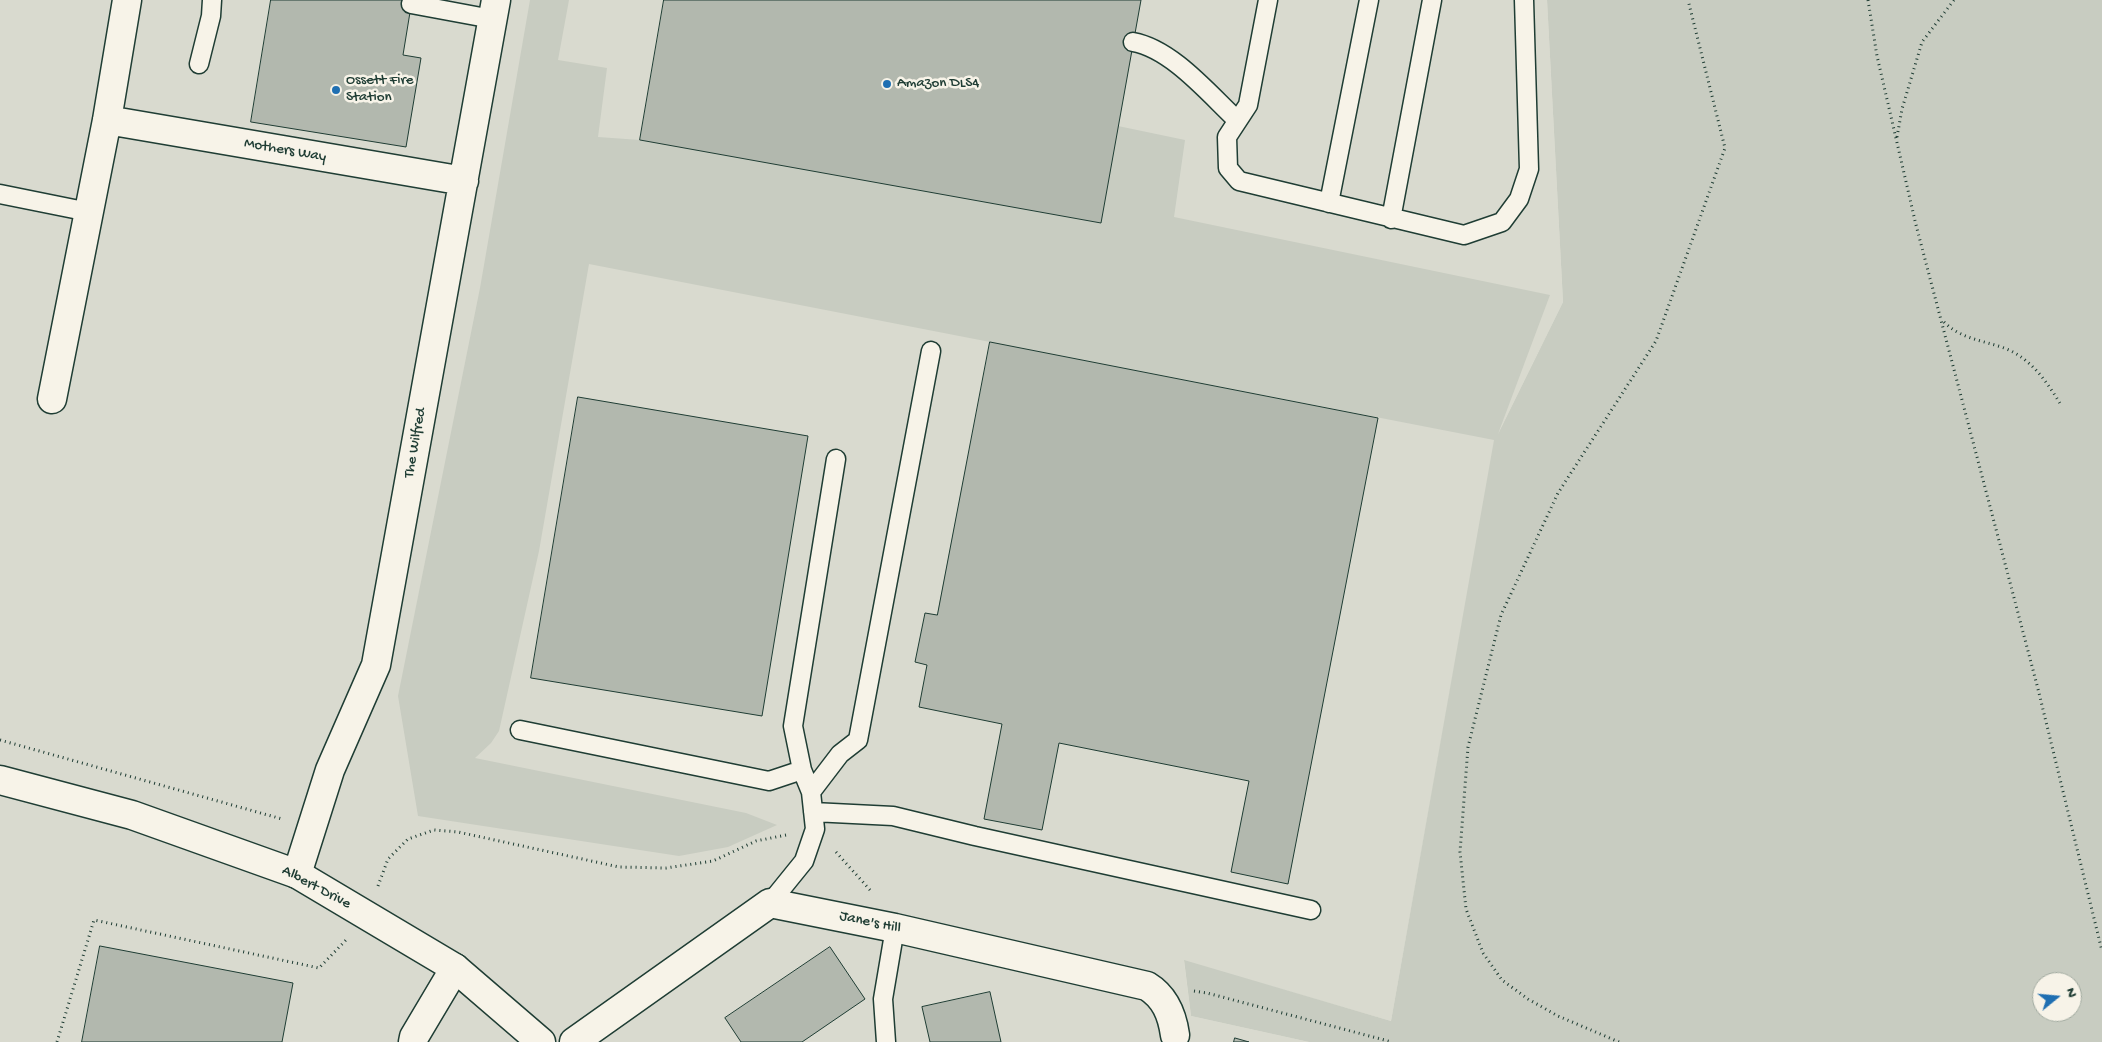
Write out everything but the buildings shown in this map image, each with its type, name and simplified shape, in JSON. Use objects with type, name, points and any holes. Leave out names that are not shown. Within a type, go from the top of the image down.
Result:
[{"type":"street","points":[[52,399],[107,120],[127,0]]},
{"type":"street","name":"The Wilfred","points":[[297,874],[330,770],[376,665],[494,10]]},
{"type":"street","name":"Mothers Way","points":[[107,120],[464,181]]},
{"type":"street","name":"Albert Drive","points":[[0,780],[132,815],[297,874],[455,968],[541,1042]]},
{"type":"street","points":[[574,1042],[770,903]]},
{"type":"street","name":"Jane's Hill","points":[[770,903],[895,928],[1147,986],[1160,996]]},
{"type":"street","points":[[413,1042],[414,1037],[455,968]]},
{"type":"street","points":[[1160,996],[1173,1022],[1175,1038]]},
{"type":"lane","points":[[199,64],[211,16],[212,0]]},
{"type":"lane","points":[[1268,0],[1248,105],[1227,137],[1228,168],[1239,181],[1464,235],[1502,222],[1518,199],[1528,169],[1524,0]]},
{"type":"lane","points":[[1329,203],[1368,0]]},
{"type":"lane","points":[[1391,218],[1432,0]]},
{"type":"lane","points":[[411,4],[494,10]]},
{"type":"lane","points":[[1133,42],[1144,44],[1167,57],[1237,120]]},
{"type":"lane","points":[[0,194],[89,212]]},
{"type":"lane","points":[[811,792],[840,754],[858,740],[931,351]]},
{"type":"lane","points":[[770,903],[804,861],[814,820],[811,792],[802,770],[792,726],[836,459]]},
{"type":"lane","points":[[520,730],[769,781],[802,770]]},
{"type":"lane","points":[[814,820],[879,814],[893,816],[975,836],[1311,910]]},
{"type":"lane","points":[[886,1042],[883,999],[895,928]]},
{"type":"path","points":[[1619,1042],[1558,1016],[1528,999],[1502,980],[1483,952],[1466,909],[1460,852],[1468,747],[1500,615],[1558,493],[1656,341],[1725,148],[1688,0]]},
{"type":"path","points":[[1868,0],[1877,56],[1916,225],[2036,679],[2102,951]]},
{"type":"path","points":[[1897,140],[1902,109],[1922,42],[1954,0]]},
{"type":"path","points":[[1942,321],[1952,330],[1962,335],[2006,348],[2022,357],[2048,384],[2061,405]]},
{"type":"path","points":[[0,740],[312,827]]},
{"type":"path","points":[[56,1042],[94,920],[319,968],[368,917],[388,859],[408,839],[434,830],[458,832],[619,867],[666,868],[713,861],[756,840],[814,820],[875,894]]},
{"type":"path","points":[[1160,996],[1179,992],[1207,993],[1392,1042]]},
{"type":"shaded area","points":[[0,0],[1547,0],[1563,302],[1495,440],[1391,1021],[1184,961],[1191,1016],[1309,1042],[0,1042]]},
{"type":"shaded area","points":[[530,0],[569,0],[558,60],[607,68],[598,137],[640,140],[1100,223],[1118,126],[1185,140],[1174,217],[1550,295],[1498,434],[1563,302],[1547,0],[2102,0],[2102,1042],[1309,1042],[1191,1016],[1184,960],[1391,1021],[1494,440],[589,264],[539,551],[499,731],[491,743],[475,758],[746,813],[777,825],[728,847],[679,856],[418,816],[398,696],[480,288]]},
{"type":"place","name":"Amazon DLS4","points":[[887,84]]},
{"type":"place","name":"Ossett Fire Station","points":[[336,90]]}]
